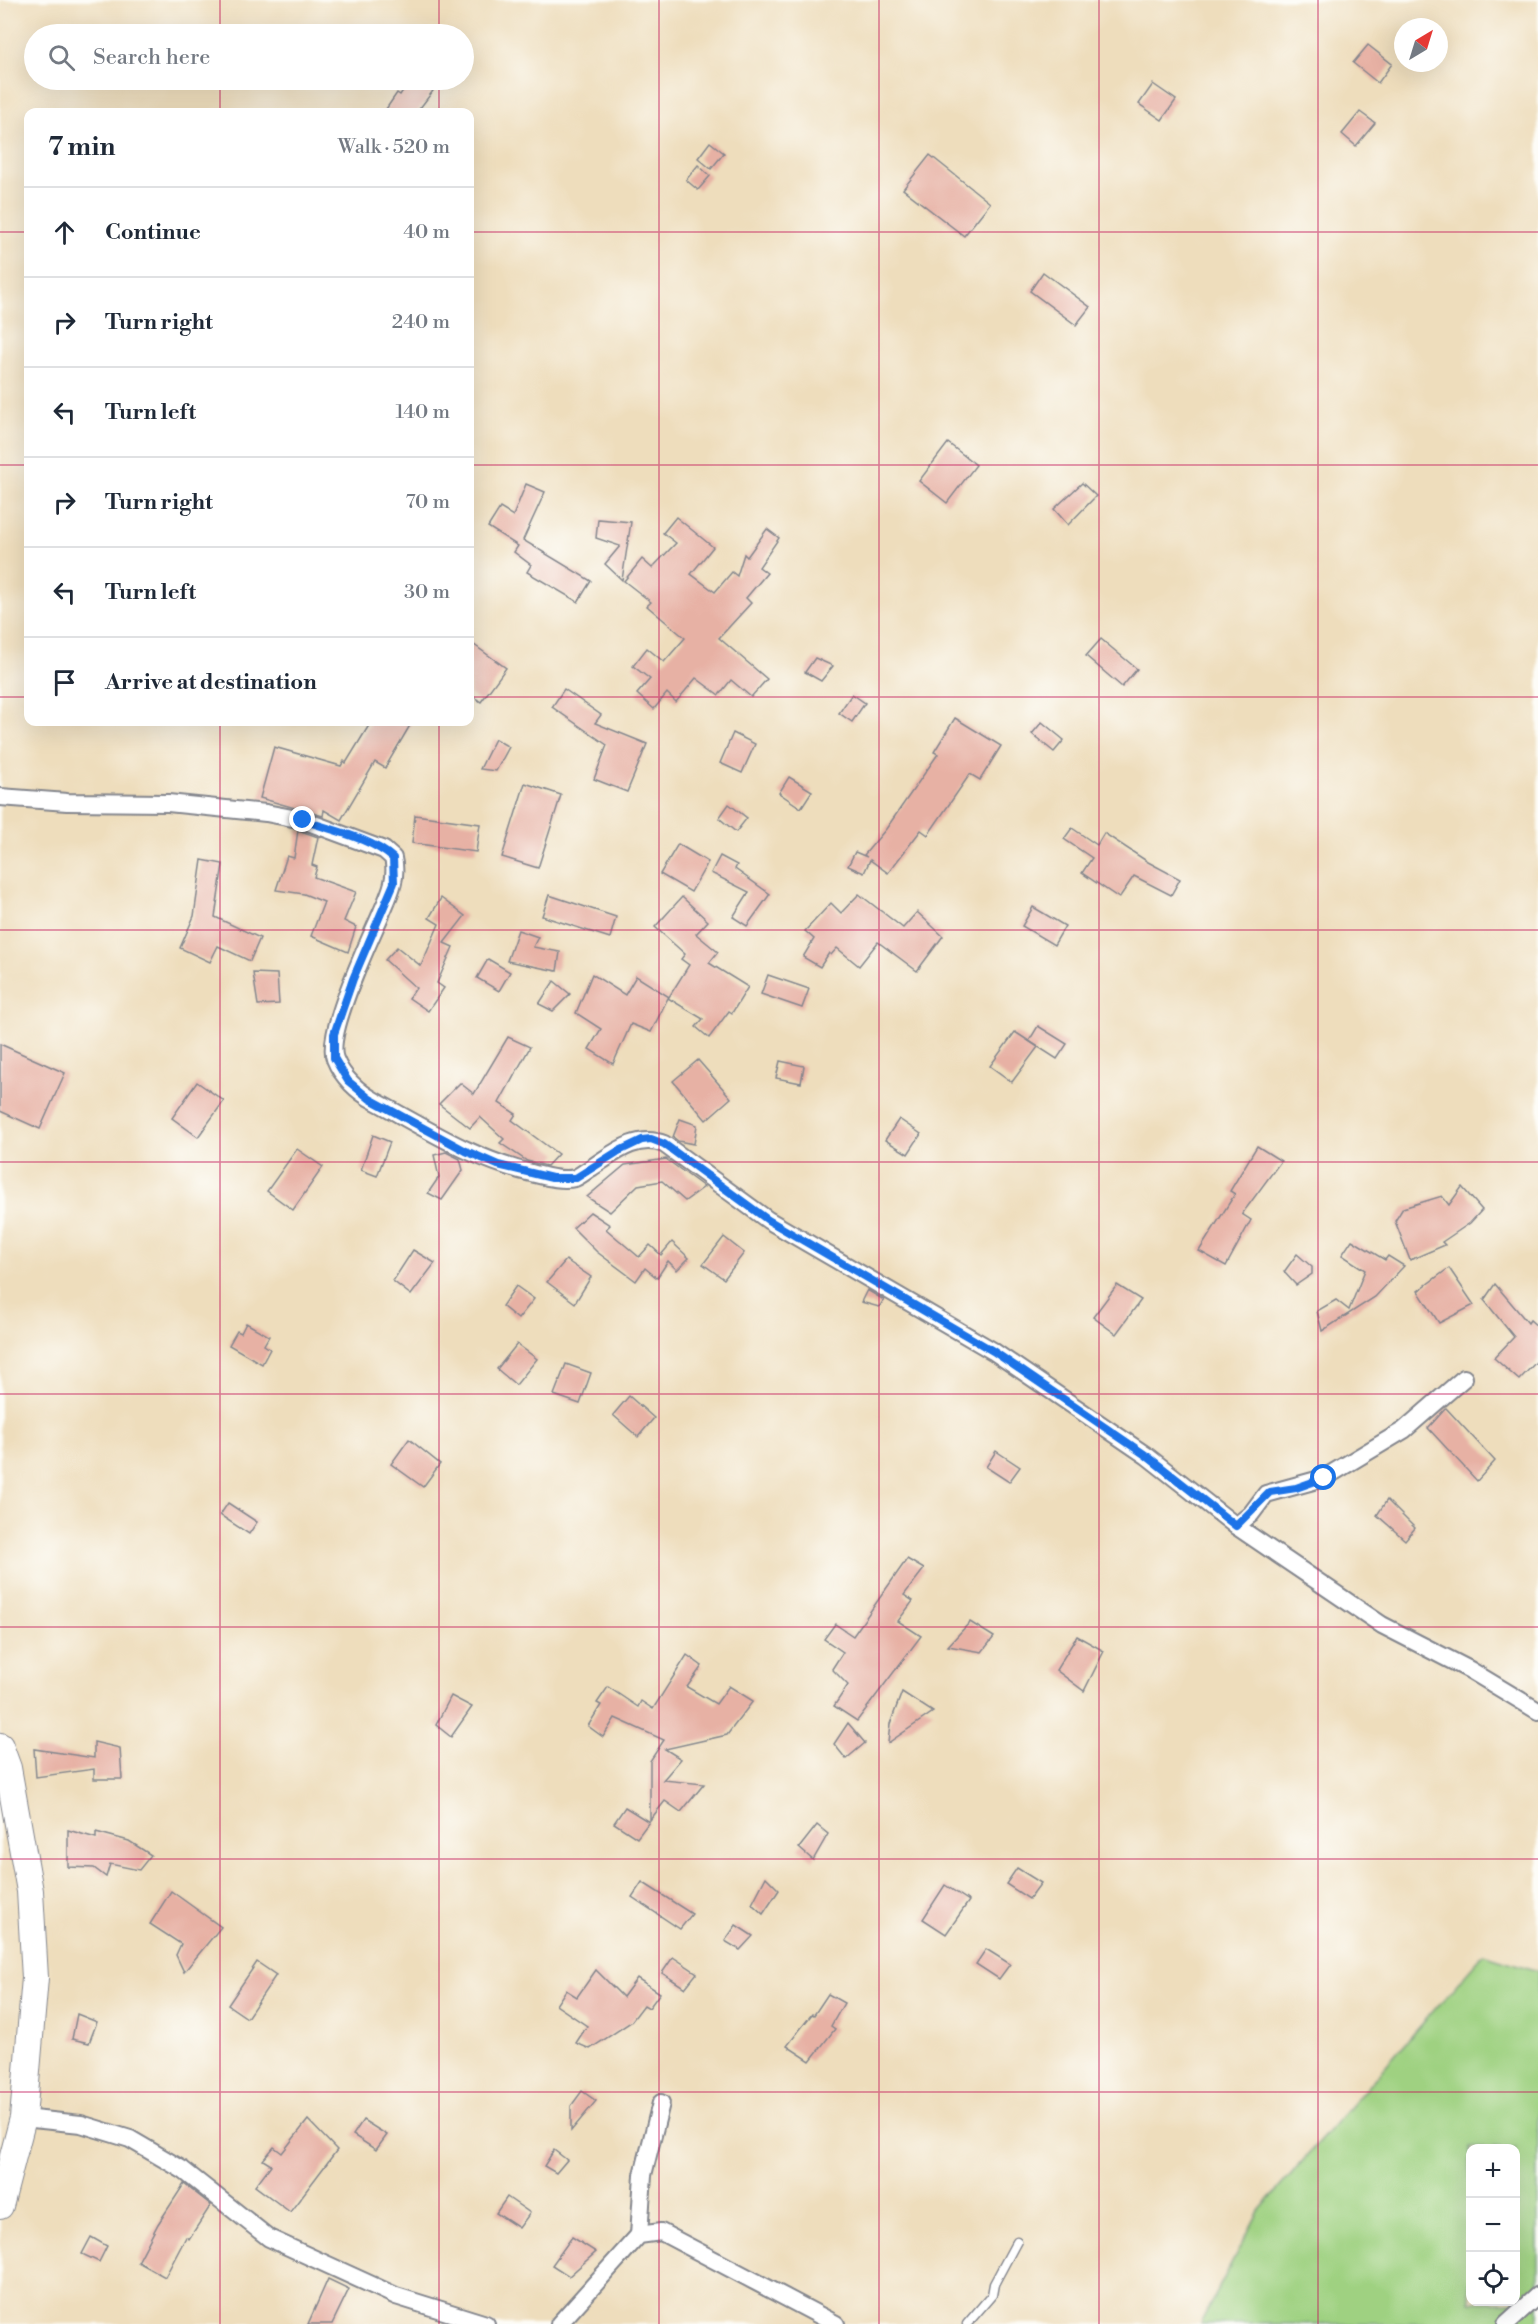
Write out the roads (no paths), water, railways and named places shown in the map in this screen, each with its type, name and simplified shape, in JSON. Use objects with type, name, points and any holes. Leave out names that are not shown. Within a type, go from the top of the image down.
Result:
[{"type":"main road","points":[[0,1746],[8,1768],[30,1891],[35,1978],[23,2118],[0,2206]]},
{"type":"street","points":[[0,797],[66,802],[168,803],[266,813],[303,820],[384,850],[393,858],[394,883],[353,979],[334,1034],[334,1058],[348,1081],[370,1099],[466,1151],[498,1165],[552,1178],[576,1178],[617,1152],[642,1140],[651,1139],[664,1144],[768,1220],[993,1351],[1147,1456],[1236,1526],[1382,1625],[1470,1670],[1538,1711]]},
{"type":"street","points":[[1236,1526],[1270,1492],[1296,1488],[1324,1478],[1404,1430],[1464,1378]]},
{"type":"street","points":[[559,2324],[639,2235],[643,2175],[661,2103]]},
{"type":"street","points":[[23,2118],[81,2124],[130,2139],[183,2170],[269,2238],[396,2296],[486,2324]]},
{"type":"street","points":[[639,2235],[661,2232],[677,2239],[836,2324]]},
{"type":"street","points":[[1506,2324],[1538,2295]]},
{"type":"lane","points":[[967,2324],[992,2295],[994,2284],[1017,2241]]}]
